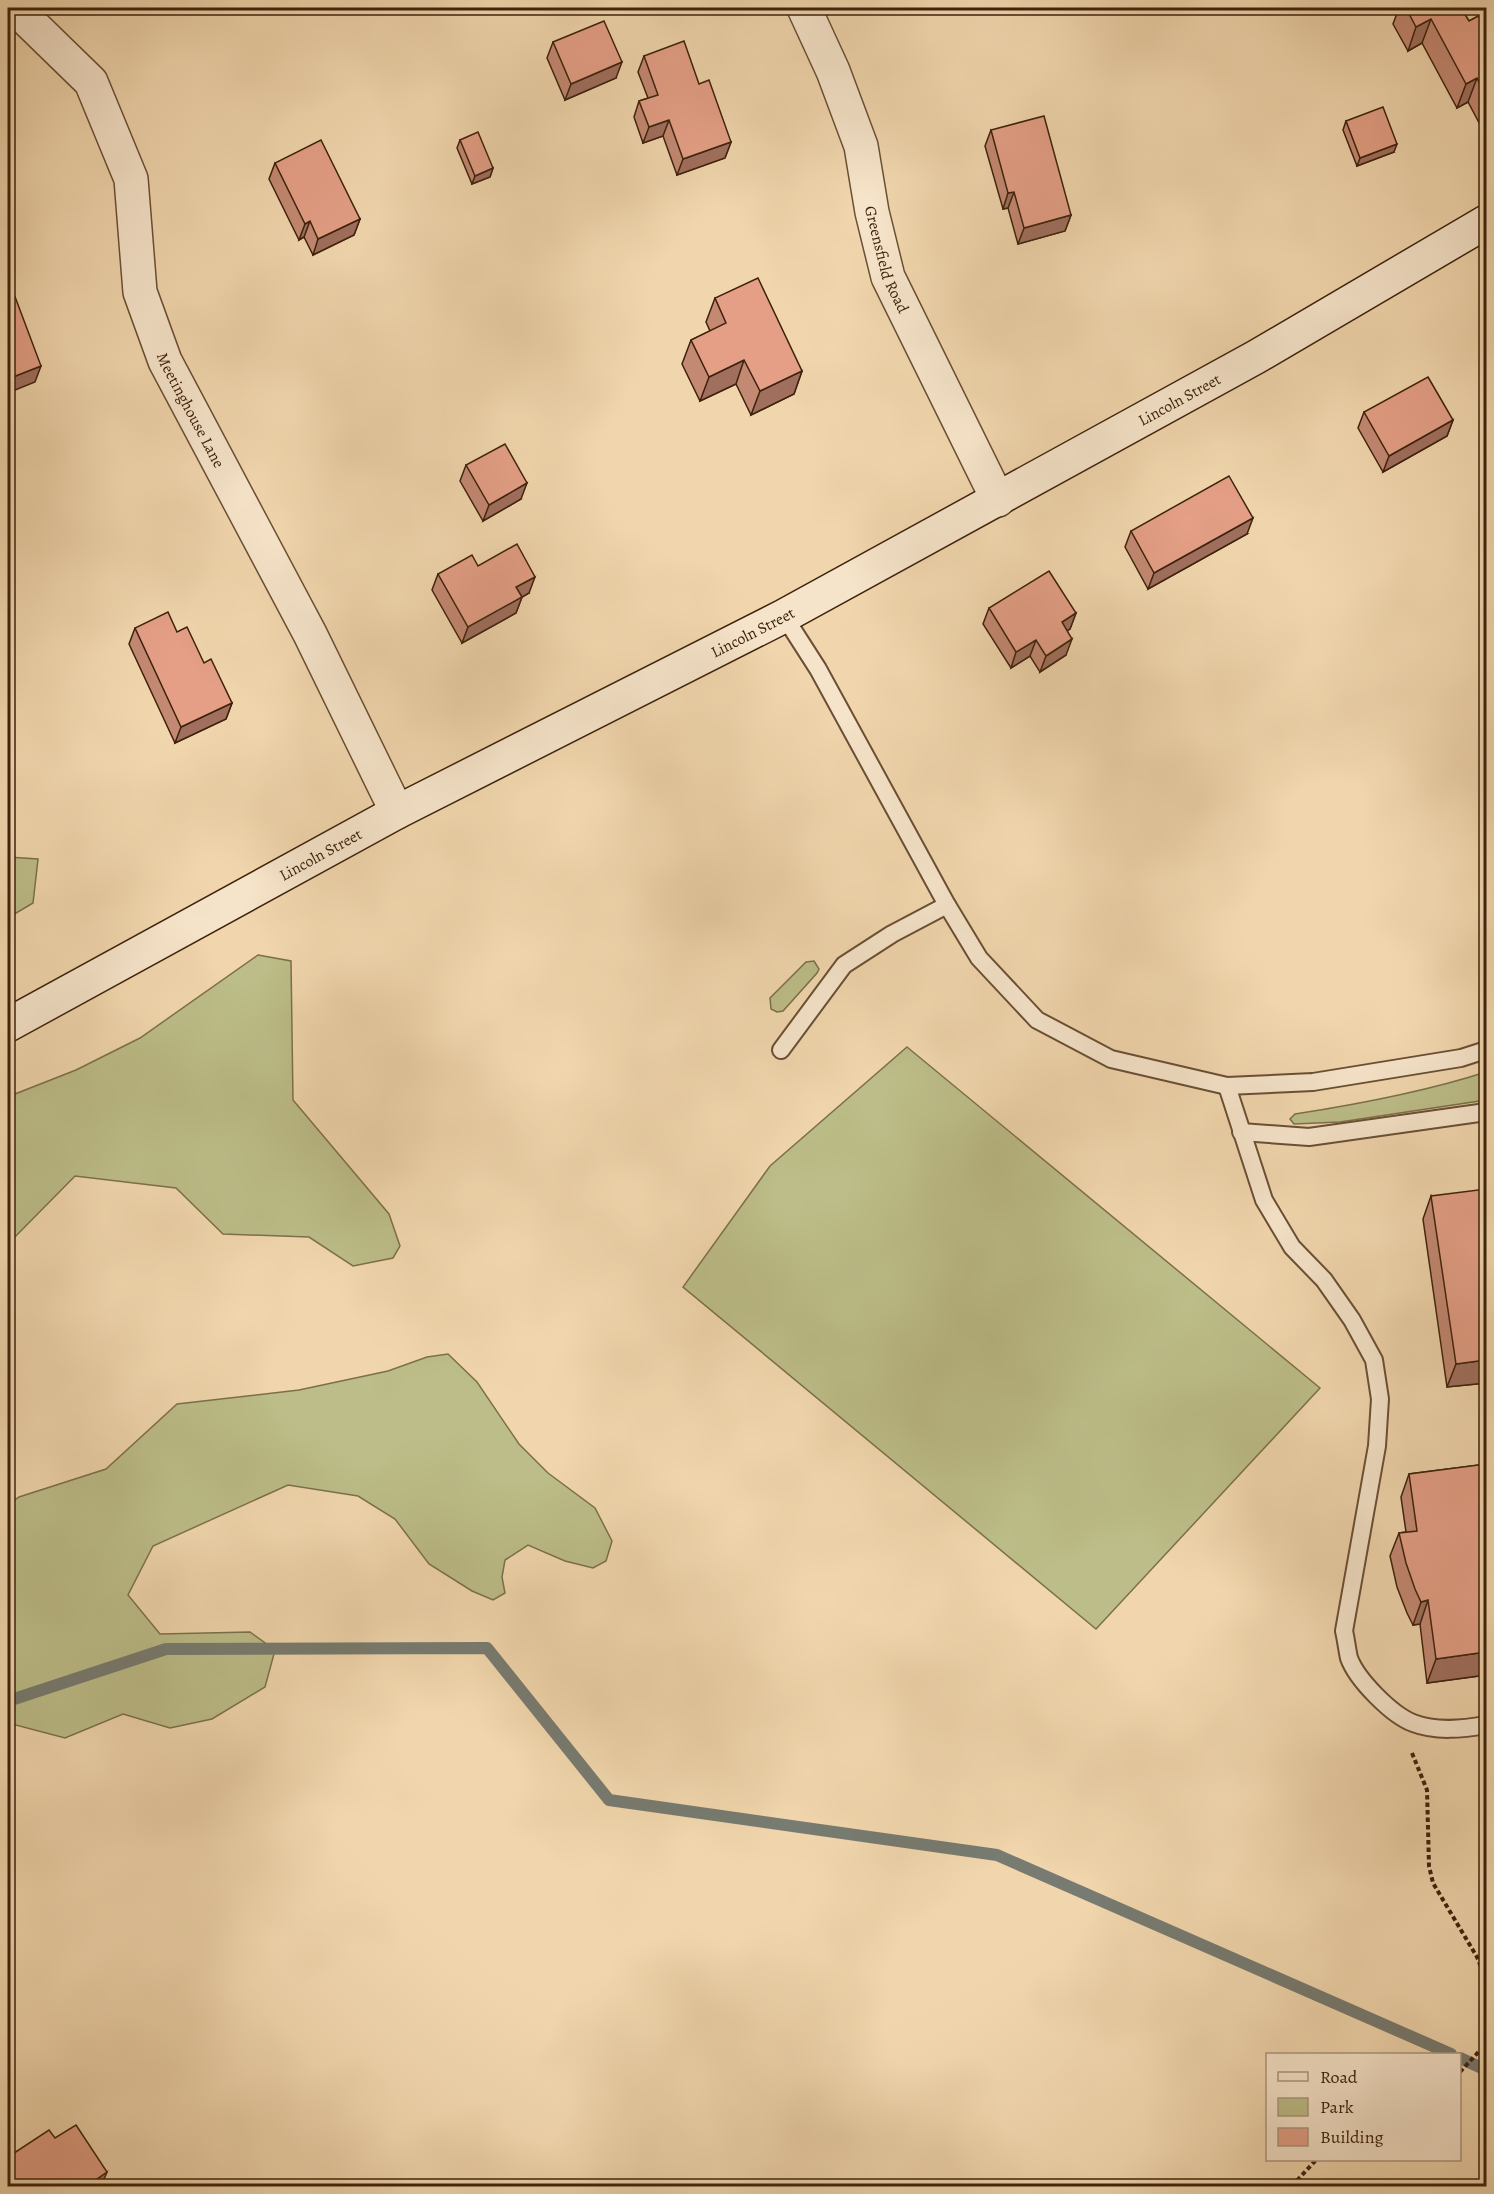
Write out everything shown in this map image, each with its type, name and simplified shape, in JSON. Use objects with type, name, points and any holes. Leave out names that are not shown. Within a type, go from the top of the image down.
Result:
[{"type":"main road","name":"Meetinghouse Lane","points":[[15,8],[91,82],[131,179],[140,292],[165,361],[310,634],[397,812]]},
{"type":"main road","name":"Greensfield Road","points":[[804,8],[834,71],[861,146],[872,212],[888,277],[998,500]]},
{"type":"main road","name":"Lincoln Street","points":[[8,1025],[397,812],[784,616],[998,500],[1256,357],[1486,222]]},
{"type":"lane","points":[[784,616],[818,669],[947,905],[979,958],[1037,1020],[1111,1059],[1227,1086],[1313,1082],[1461,1058],[1486,1050]]},
{"type":"lane","points":[[781,1050],[844,965],[892,934],[947,905]]},
{"type":"lane","points":[[1227,1086],[1263,1200],[1292,1247],[1324,1280],[1352,1320],[1374,1360],[1380,1399],[1377,1446],[1344,1631],[1350,1659],[1365,1685],[1387,1706],[1413,1723],[1459,1730],[1486,1725]]},
{"type":"lane","points":[[1241,1132],[1309,1137],[1486,1112]]},
{"type":"path","points":[[1397,1713],[1427,1790],[1429,1866],[1433,1884],[1477,1957],[1486,1980]]},
{"type":"path","points":[[1461,2071],[1485,2045],[1486,2040]]},
{"type":"path","points":[[1292,2187],[1315,2161]]},
{"type":"green space","points":[[8,857],[38,859],[33,903],[8,918]]},
{"type":"green space","points":[[258,955],[291,961],[293,1100],[389,1214],[400,1246],[393,1258],[353,1266],[309,1237],[223,1234],[176,1188],[75,1176],[8,1244],[8,1100],[15,1094],[76,1070],[140,1038]]},
{"type":"green space","points":[[814,961],[819,969],[817,973],[783,1011],[777,1012],[771,1009],[770,998],[806,962]]},
{"type":"green space","points":[[907,1047],[1320,1388],[1096,1629],[683,1287],[770,1166]]},
{"type":"green space","points":[[1486,1072],[1486,1100],[1340,1122],[1294,1124],[1290,1119],[1295,1114],[1392,1097]]},
{"type":"green space","points":[[448,1354],[477,1382],[519,1444],[548,1473],[595,1508],[612,1541],[606,1561],[593,1568],[565,1561],[528,1545],[505,1560],[502,1577],[505,1593],[493,1600],[472,1591],[429,1564],[395,1519],[358,1496],[288,1485],[153,1546],[128,1595],[160,1634],[250,1632],[275,1650],[265,1687],[212,1719],[170,1728],[123,1714],[65,1738],[8,1723],[8,1505],[19,1497],[106,1469],[177,1404],[299,1390],[388,1371],[427,1357]]},
{"type":"building","points":[[1406,8],[1461,8],[1469,21],[1486,12],[1486,97],[1477,78],[1466,84],[1431,19],[1416,27]]},
{"type":"building","points":[[604,21],[622,62],[571,84],[553,42]]},
{"type":"building","points":[[684,41],[699,84],[709,80],[731,142],[683,159],[669,120],[649,127],[639,101],[658,95],[644,56]]},
{"type":"building","points":[[1383,107],[1397,144],[1360,158],[1346,121]]},
{"type":"building","points":[[1044,116],[1071,215],[1024,228],[1014,192],[1008,193],[991,130]]},
{"type":"building","points":[[478,132],[493,168],[475,176],[460,140]]},
{"type":"building","points":[[321,140],[360,219],[318,239],[310,221],[305,224],[275,163]]},
{"type":"building","points":[[8,278],[41,366],[8,379]]},
{"type":"building","points":[[758,278],[802,371],[760,391],[744,360],[709,377],[691,340],[726,323],[715,298]]},
{"type":"building","points":[[1428,377],[1453,420],[1389,456],[1364,412]]},
{"type":"building","points":[[505,444],[527,483],[489,505],[466,465]]},
{"type":"building","points":[[1229,476],[1253,518],[1154,573],[1131,531]]},
{"type":"building","points":[[517,544],[535,577],[516,587],[522,597],[468,627],[438,574],[472,555],[478,566]]},
{"type":"building","points":[[1049,571],[1076,613],[1062,622],[1072,639],[1046,656],[1036,640],[1016,652],[989,608]]},
{"type":"building","points":[[168,612],[177,632],[187,627],[204,663],[211,659],[232,703],[181,727],[135,628]]},
{"type":"building","points":[[1486,1189],[1486,1360],[1456,1364],[1431,1196]]},
{"type":"building","points":[[1486,1464],[1486,1652],[1436,1659],[1428,1600],[1421,1602],[1415,1589],[1399,1533],[1417,1531],[1409,1474]]},
{"type":"building","points":[[76,2125],[107,2172],[85,2187],[8,2187],[8,2157],[49,2130],[55,2138]]},
{"type":"waterway","points":[[8,1701],[166,1649],[487,1648],[609,1800],[997,1855],[1449,2053]]},
{"type":"waterway","points":[[1461,2058],[1486,2070]]}]
